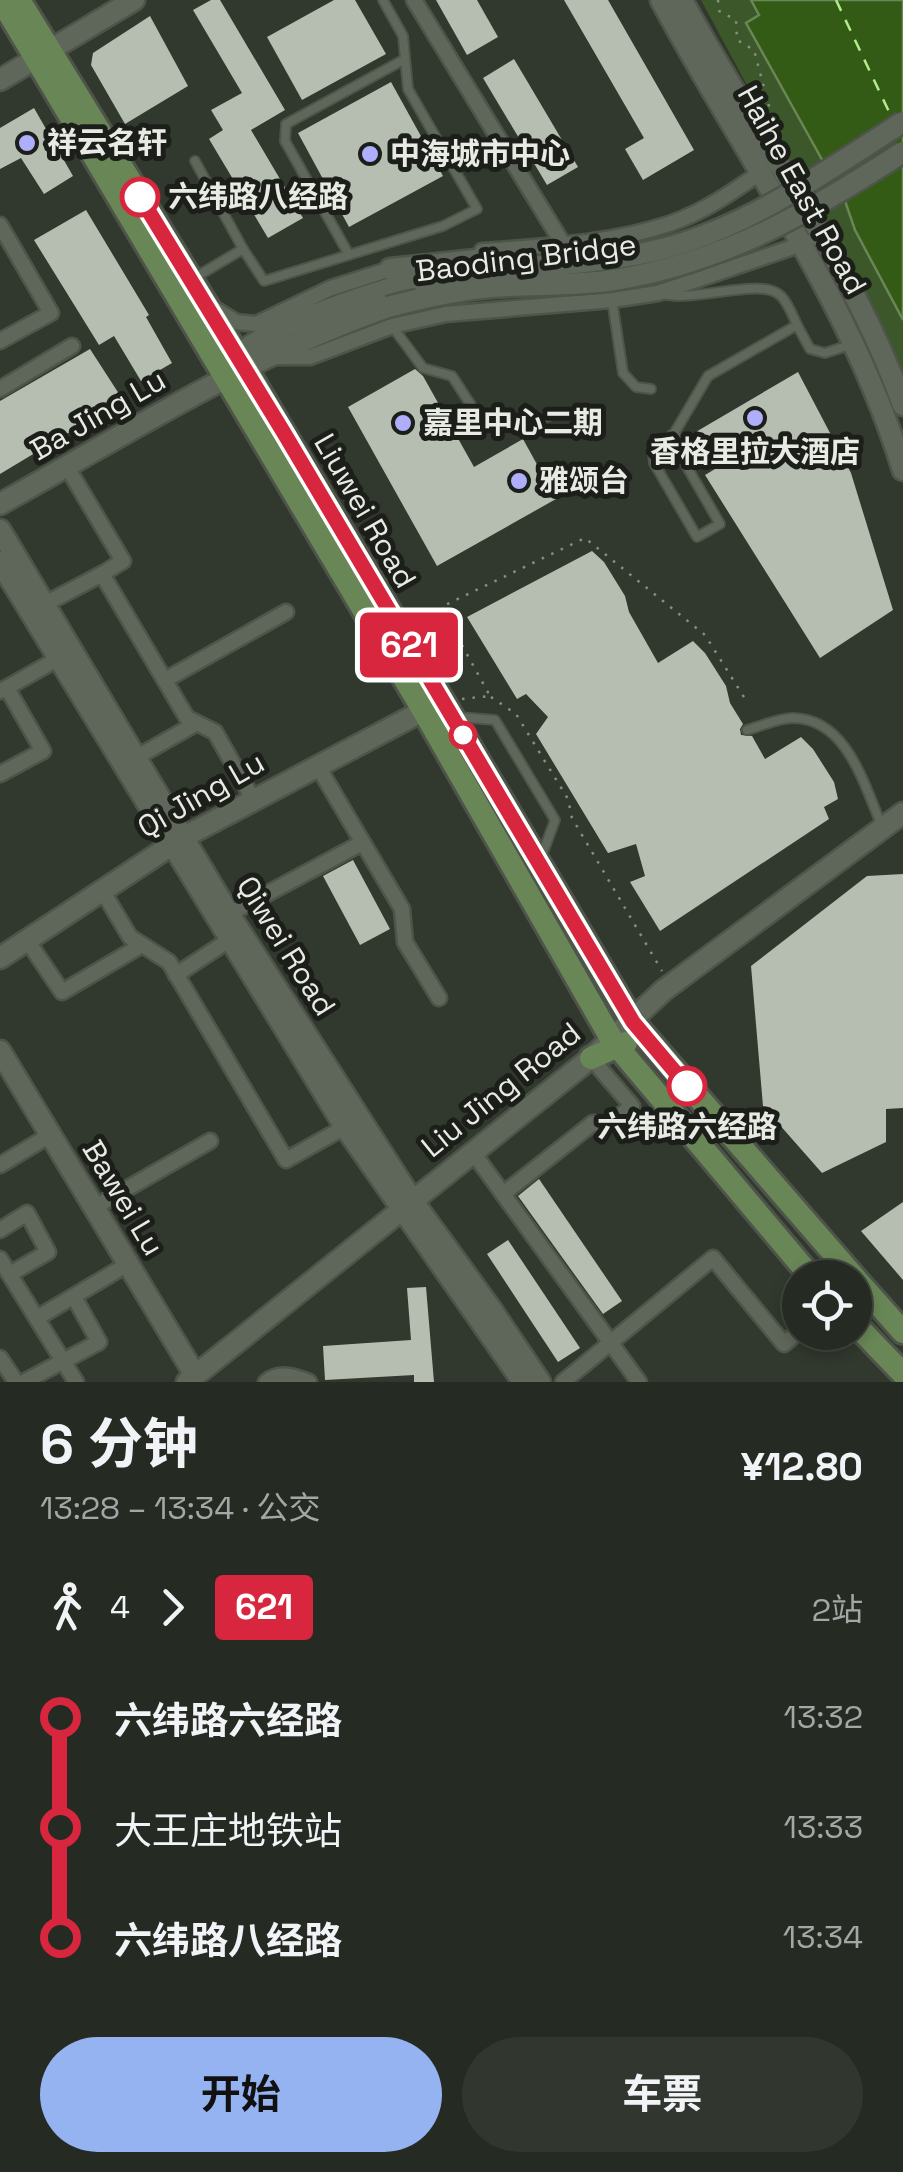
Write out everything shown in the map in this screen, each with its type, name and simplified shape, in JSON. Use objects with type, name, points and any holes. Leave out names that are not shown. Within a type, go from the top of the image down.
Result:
[{"type":"main road","name":"Liuwei Road","points":[[0,0],[42,54],[195,290],[236,367]]},
{"type":"main road","name":"Liuwei Road","points":[[19,0],[42,54],[236,367],[439,709],[540,862],[633,1022],[839,1260]]},
{"type":"main road","name":"Liuwei Road","points":[[439,709],[614,1042],[797,1260]]},
{"type":"main road","points":[[591,1058],[614,1042],[634,1044],[661,1056]]},
{"type":"main road","name":"Liuwei Road","points":[[872,1297],[903,1332]]},
{"type":"main road","points":[[872,1342],[903,1374]]},
{"type":"street","points":[[0,80],[134,0]]},
{"type":"street","points":[[414,0],[563,244]]},
{"type":"street","name":"Haihe East Road","points":[[661,0],[769,166],[821,235],[903,405]]},
{"type":"street","name":"Haihe East Road","points":[[682,0],[769,166],[800,246],[853,344],[890,428],[903,470]]},
{"type":"street","name":"Baoding Bridge","points":[[236,367],[340,306],[418,274],[600,261],[659,250],[710,234],[784,197],[903,122]]},
{"type":"street","name":"Baoding Bridge","points":[[270,346],[390,317],[462,290],[609,280],[691,262],[773,230],[903,152]]},
{"type":"street","points":[[195,290],[229,320],[256,324],[331,288],[390,268],[478,251],[563,244],[668,224],[732,193],[769,166]]},
{"type":"street","points":[[0,224],[51,314],[0,341]]},
{"type":"street","points":[[390,317],[658,293],[800,246],[821,235]]},
{"type":"street","points":[[390,268],[418,274]]},
{"type":"street","points":[[214,320],[270,346]]},
{"type":"street","points":[[0,389],[72,346]]},
{"type":"street","name":"Ba Jing Lu","points":[[0,504],[236,367]]},
{"type":"street","points":[[45,604],[122,561],[67,467]]},
{"type":"street","name":"Qiwei Road","points":[[0,530],[137,757],[229,940],[344,1127],[413,1201],[415,1228],[523,1382]]},
{"type":"street","name":"Qiwei Road","points":[[0,562],[413,1201],[540,1382]]},
{"type":"street","points":[[102,574],[187,718],[215,732],[253,798]]},
{"type":"street","points":[[165,680],[286,612]]},
{"type":"street","points":[[0,774],[43,751],[4,690],[61,658]]},
{"type":"street","name":"Qi Jing Lu","points":[[0,958],[177,841],[317,765],[439,709]]},
{"type":"street","points":[[137,757],[197,723]]},
{"type":"street","points":[[317,765],[402,909],[405,942],[439,998]]},
{"type":"street","name":"Liu Jing Road","points":[[614,1042],[670,986],[903,813]]},
{"type":"street","points":[[229,914],[362,843]]},
{"type":"street","points":[[102,890],[130,937],[169,962],[286,1160],[344,1127]]},
{"type":"street","points":[[27,940],[62,992],[142,945]]},
{"type":"street","points":[[176,975],[229,940]]},
{"type":"street","name":"Bawei Lu","points":[[0,1050],[95,1207],[191,1379]]},
{"type":"street","points":[[504,1194],[593,1123],[609,1126],[632,1106],[591,1058]]},
{"type":"street","name":"Liu Jing Road","points":[[191,1379],[591,1058]]},
{"type":"street","points":[[0,1165],[50,1135]]},
{"type":"street","points":[[95,1207],[210,1141]]},
{"type":"street","points":[[472,1151],[639,1382]]},
{"type":"street","points":[[0,1230],[28,1213],[48,1252],[10,1274]]},
{"type":"street","points":[[0,1258],[76,1382]]},
{"type":"street","points":[[562,1382],[713,1258],[782,1342]]},
{"type":"street","points":[[37,1318],[128,1264]]},
{"type":"street","points":[[24,1382],[99,1342],[74,1297]]},
{"type":"street","points":[[0,1358],[16,1382]]},
{"type":"street","points":[[266,1382],[272,1377],[292,1375],[310,1382]]},
{"type":"lane","points":[[195,161],[264,281],[443,226],[477,209],[408,90],[403,36],[383,0]]},
{"type":"lane","points":[[348,254],[285,141],[286,124],[405,59]]},
{"type":"lane","points":[[195,290],[243,249]]},
{"type":"lane","points":[[658,293],[693,298],[750,287],[770,289],[782,297],[810,349],[825,353],[853,344]]},
{"type":"lane","points":[[612,300],[622,373],[636,387],[651,389]]},
{"type":"lane","points":[[390,317],[424,368],[452,376],[480,419],[521,426],[549,416]]},
{"type":"lane","points":[[675,432],[683,460],[720,524],[698,537],[654,463],[653,453],[675,432],[708,376],[798,325]]},
{"type":"lane","points":[[439,709],[495,720],[555,820],[540,862]]},
{"type":"lane","points":[[748,730],[791,718],[816,723],[837,737],[850,755],[882,826]]},
{"type":"path","points":[[670,986],[572,818],[568,799],[516,714],[490,696],[441,607],[585,538],[705,635],[747,702]]},
{"type":"path","points":[[439,709],[490,696]]},
{"type":"shaded area","points":[[701,0],[903,0],[903,382],[891,352]]},
{"type":"shaded area","points":[[751,0],[903,0],[903,320],[855,230],[845,201],[746,23],[759,15]]},
{"type":"building","points":[[211,0],[220,0],[285,110],[251,130],[303,218],[268,238],[209,139],[223,130],[211,110],[242,93],[193,10]]},
{"type":"building","points":[[334,0],[355,0],[386,54],[302,100],[267,37]]},
{"type":"building","points":[[436,0],[477,0],[498,37],[467,55]]},
{"type":"building","points":[[564,0],[608,0],[694,150],[643,180],[625,149],[644,138]]},
{"type":"building","points":[[150,16],[188,86],[125,124],[91,65],[93,53]]},
{"type":"building","points":[[514,59],[578,167],[547,185],[483,78]]},
{"type":"building","name":"中海城市中心","points":[[391,82],[443,176],[349,227],[298,133]]},
{"type":"building","name":"祥云名轩","points":[[34,108],[73,176],[44,194],[21,158],[0,169],[0,128]]},
{"type":"building","points":[[86,210],[149,315],[146,317],[172,363],[141,381],[114,336],[99,345],[34,240]]},
{"type":"building","points":[[90,349],[123,400],[0,474],[0,401]]},
{"type":"building","points":[[415,369],[423,376],[474,467],[523,439],[556,499],[437,566],[348,407]]},
{"type":"building","points":[[798,372],[851,473],[893,610],[820,658],[705,475],[715,469],[694,433]]},
{"type":"building","points":[[592,551],[604,562],[625,596],[629,612],[658,663],[693,641],[726,686],[730,703],[743,724],[741,735],[752,736],[765,759],[801,737],[834,782],[838,799],[824,807],[829,819],[660,931],[630,882],[645,876],[636,844],[608,853],[536,734],[548,717],[526,694],[517,699],[467,617]]},
{"type":"building","points":[[353,860],[390,929],[360,945],[323,876]]},
{"type":"building","points":[[903,874],[903,1108],[886,1109],[886,1142],[822,1173],[763,1106],[751,966],[867,876]]},
{"type":"building","points":[[539,1179],[622,1301],[603,1314],[518,1196]]},
{"type":"building","points":[[903,1202],[903,1280],[861,1231]]},
{"type":"building","points":[[508,1240],[580,1348],[558,1362],[487,1254]]},
{"type":"building","points":[[426,1287],[434,1382],[414,1382],[414,1375],[325,1380],[323,1346],[411,1340],[407,1288]]},
{"type":"ferry route","points":[[836,0],[892,118]]},
{"type":"bus line","name":"621","points":[[140,197],[633,1022],[687,1086]]},
{"type":"place","name":"祥云名轩","points":[[27,143]]},
{"type":"place","name":"中海城市中心","points":[[370,154]]},
{"type":"place","name":"六纬路八经路","points":[[140,197]]},
{"type":"place","name":"香格里拉大酒店","points":[[755,418]]},
{"type":"place","name":"嘉里中心二期","points":[[403,423]]},
{"type":"place","name":"雅颂台","points":[[519,481]]},
{"type":"place","name":"六纬路六经路","points":[[687,1086]]}]
